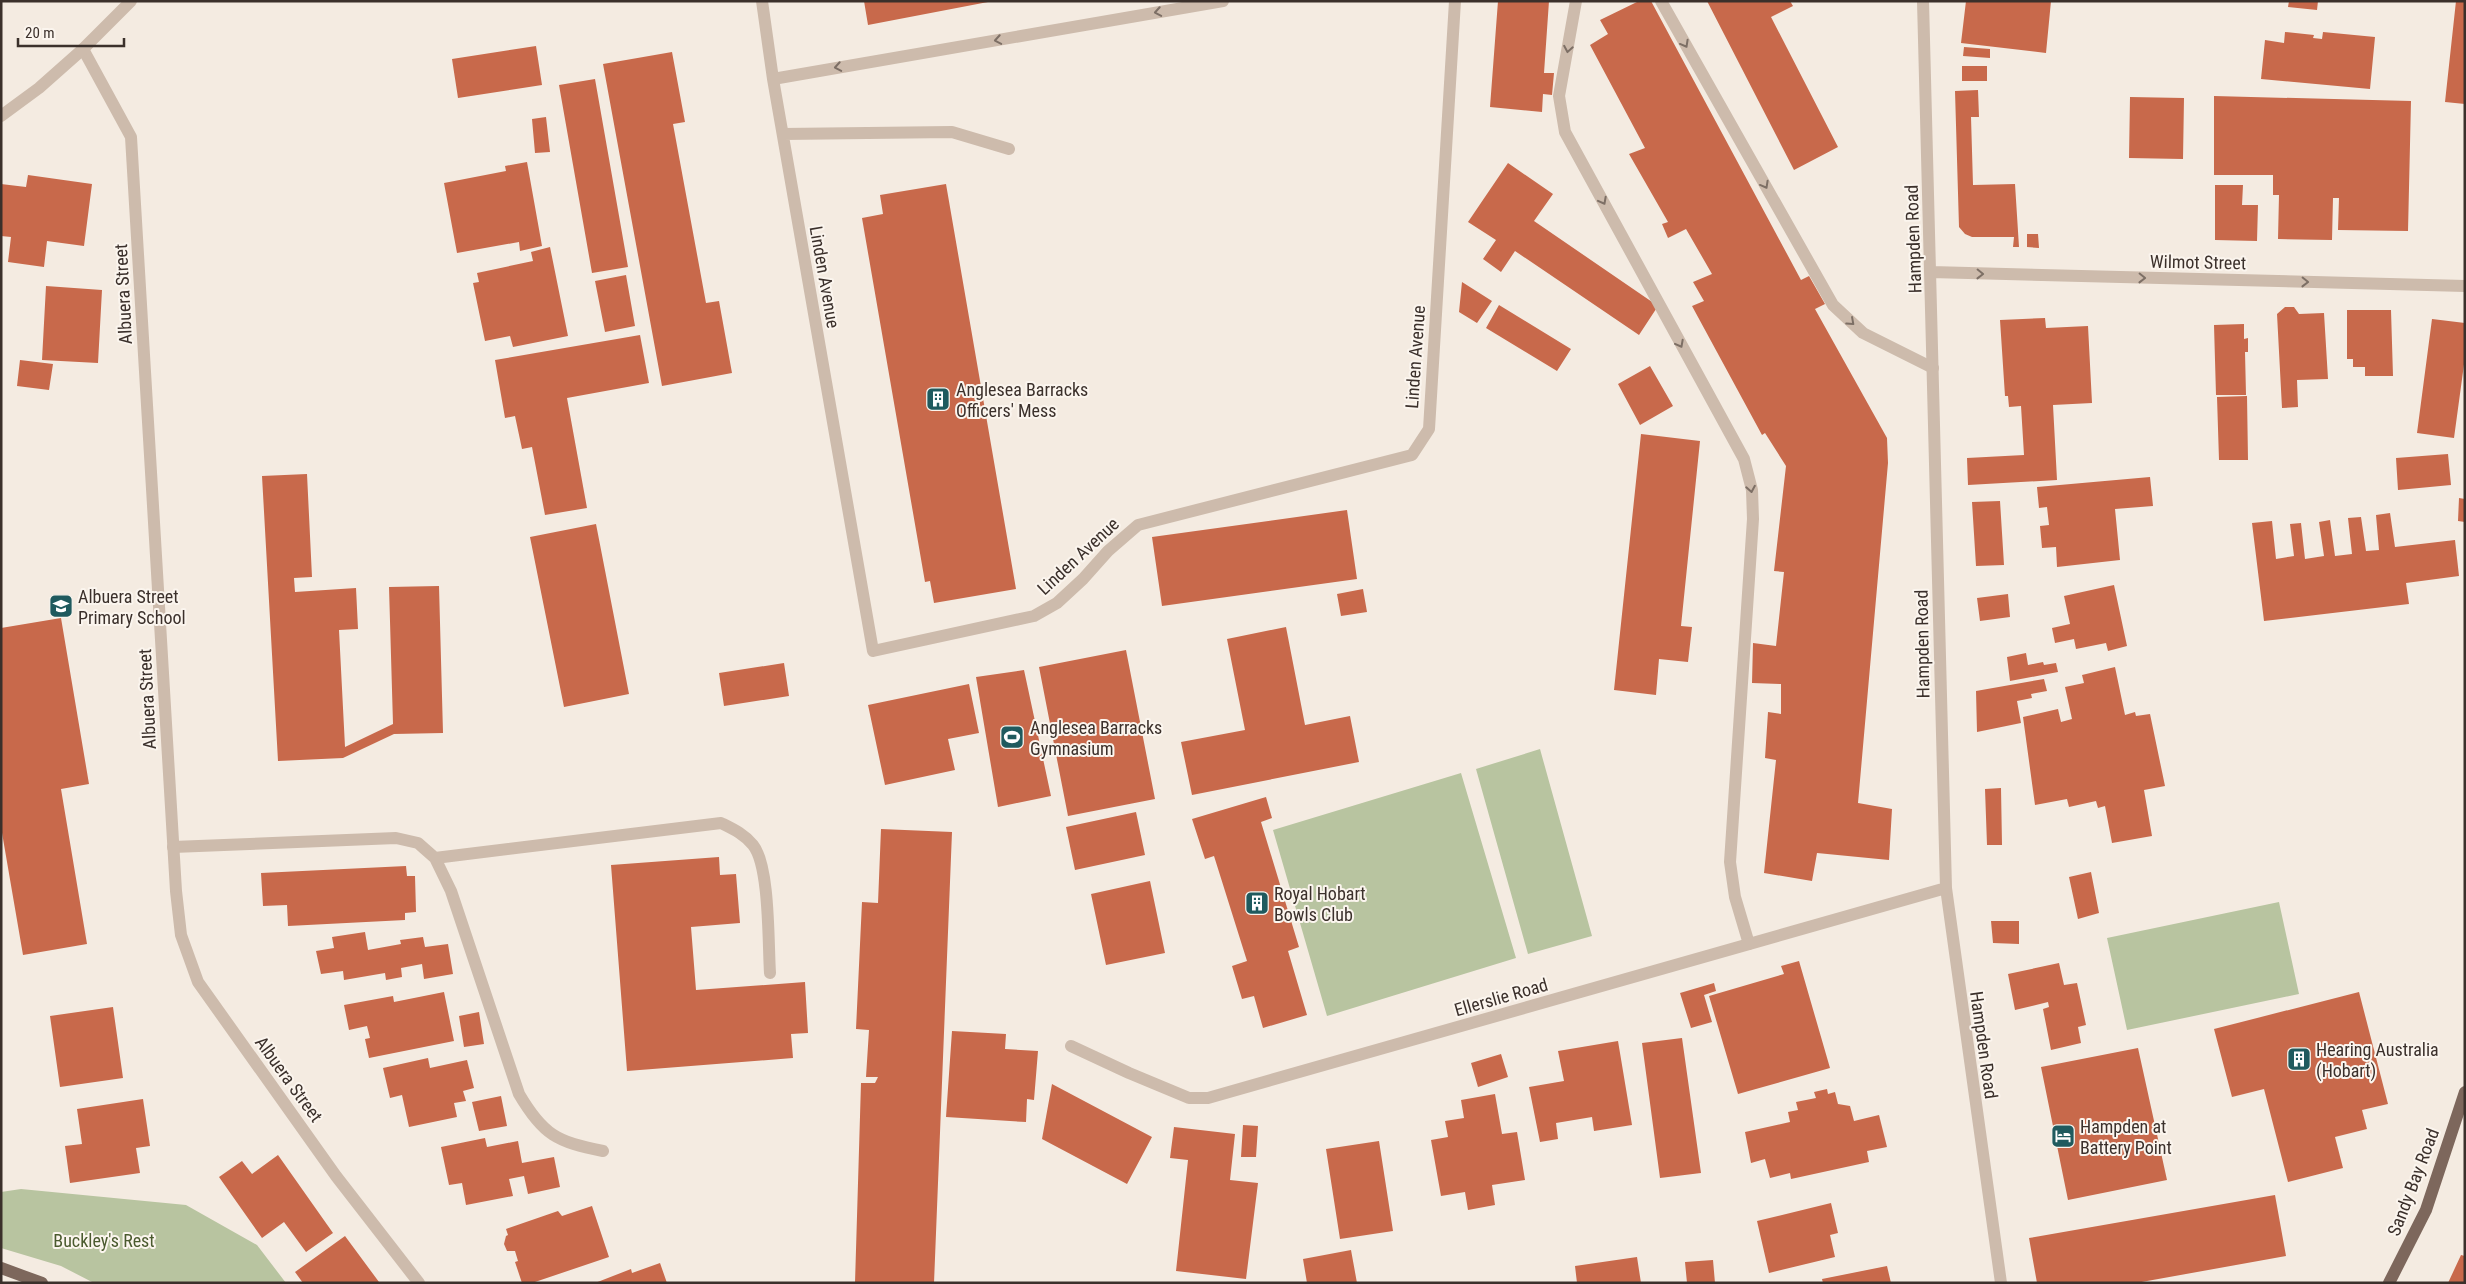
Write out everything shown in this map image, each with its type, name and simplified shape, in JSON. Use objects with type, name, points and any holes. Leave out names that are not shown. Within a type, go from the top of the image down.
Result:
[{"type":"main road","name":"Sandy Bay Road","points":[[2389,1283],[2426,1210],[2465,1092]]},
{"type":"main road","points":[[1,1268],[42,1283]]},
{"type":"street","points":[[4,110],[39,88],[83,49],[130,1]]},
{"type":"street","name":"Linden Avenue","points":[[762,1],[773,79],[873,651],[1034,616],[1057,603],[1083,579],[1108,550],[1138,525],[1412,455],[1428,429],[1455,1]]},
{"type":"street","points":[[773,79],[1223,1]]},
{"type":"street","points":[[1576,1],[1560,96],[1565,132],[1744,459],[1752,490],[1753,519],[1730,862],[1735,897],[1749,944]]},
{"type":"street","points":[[1661,1],[1833,306],[1863,333],[1933,368]]},
{"type":"street","name":"Hampden Road","points":[[1923,1],[1946,888],[2001,1283]]},
{"type":"street","name":"Albuera Street","points":[[83,49],[131,137],[176,891],[181,934],[198,982],[336,1176],[419,1283]]},
{"type":"street","points":[[783,134],[952,132],[1008,149]]},
{"type":"street","name":"Wilmot Street","points":[[1931,272],[2465,286]]},
{"type":"street","points":[[434,858],[721,823],[740,832],[754,846],[763,869],[770,973]]},
{"type":"street","points":[[174,846],[396,838],[418,843],[434,858],[451,891],[519,1094],[534,1119],[553,1136],[571,1145],[603,1151]]},
{"type":"street","name":"Ellerslie Road","points":[[1070,1046],[1128,1073],[1189,1098],[1208,1098],[1946,888]]},
{"type":"green space","points":[[1540,749],[1592,936],[1528,954],[1476,769]]},
{"type":"green space","points":[[1461,773],[1516,958],[1327,1016],[1273,830]]},
{"type":"green space","points":[[2279,902],[2299,994],[2127,1030],[2107,938]]},
{"type":"green space","name":"Buckley's Rest","points":[[21,1189],[186,1205],[257,1245],[286,1283],[94,1283],[61,1266],[1,1248],[1,1192]]},
{"type":"building","points":[[864,1],[988,1],[988,2],[868,25]]},
{"type":"building","points":[[1498,1],[1549,1],[1544,73],[1554,73],[1552,95],[1543,94],[1542,112],[1490,107]]},
{"type":"building","points":[[1639,1],[1651,1],[1801,280],[1809,276],[1825,304],[1815,309],[1887,438],[1888,463],[1858,803],[1892,809],[1889,860],[1817,853],[1812,881],[1764,873],[1776,760],[1765,758],[1768,712],[1781,714],[1781,684],[1752,683],[1753,643],[1776,646],[1784,572],[1774,571],[1786,466],[1765,433],[1762,435],[1692,306],[1704,301],[1693,282],[1712,274],[1686,229],[1668,238],[1662,224],[1668,222],[1629,154],[1645,148],[1590,45],[1608,34],[1600,20]]},
{"type":"building","points":[[1707,1],[1790,1],[1793,6],[1771,17],[1838,147],[1794,170]]},
{"type":"building","points":[[1966,1],[2051,1],[2046,53],[1961,43]]},
{"type":"building","points":[[2289,1],[2318,1],[2317,10],[2288,7]]},
{"type":"building","points":[[2456,1],[2465,1],[2465,104],[2445,102]]},
{"type":"building","points":[[2285,32],[2314,35],[2313,38],[2322,39],[2323,32],[2375,37],[2370,89],[2261,79],[2265,40],[2284,43]]},
{"type":"building","points":[[536,46],[542,85],[458,98],[452,59]]},
{"type":"building","points":[[1964,47],[1990,49],[1990,58],[1963,56]]},
{"type":"building","points":[[672,52],[685,122],[673,124],[706,303],[719,301],[732,373],[662,386],[603,64]]},
{"type":"building","points":[[1962,66],[1987,66],[1987,81],[1962,81]]},
{"type":"building","points":[[595,79],[628,267],[592,273],[559,85]]},
{"type":"building","points":[[1978,90],[1979,117],[1971,117],[1973,185],[2015,184],[2019,247],[2013,247],[2014,237],[1972,237],[1965,234],[1959,227],[1955,91]]},
{"type":"building","points":[[2214,96],[2411,101],[2408,231],[2338,230],[2339,198],[2333,198],[2332,240],[2278,239],[2279,195],[2273,195],[2273,175],[2214,175]]},
{"type":"building","points":[[2130,97],[2184,98],[2183,159],[2129,158]]},
{"type":"building","points":[[546,117],[550,152],[535,153],[532,119]]},
{"type":"building","points":[[527,162],[542,246],[520,251],[519,242],[457,253],[444,183],[506,171],[505,166]]},
{"type":"building","points":[[1508,163],[1553,194],[1534,221],[1658,306],[1639,335],[1515,251],[1501,272],[1483,259],[1496,240],[1468,222]]},
{"type":"building","points":[[28,175],[92,184],[84,246],[47,241],[44,267],[8,262],[11,237],[1,236],[1,184],[26,187]]},
{"type":"building","name":"Anglesea Barracks Officers' Mess","points":[[946,184],[1016,589],[934,603],[930,581],[925,582],[862,218],[883,214],[880,195]]},
{"type":"building","points":[[2215,185],[2243,185],[2242,205],[2258,205],[2257,241],[2215,240]]},
{"type":"building","points":[[2027,234],[2038,234],[2039,248],[2027,247]]},
{"type":"building","points":[[550,247],[568,336],[513,347],[510,336],[485,341],[473,283],[479,282],[477,273],[533,261],[531,252]]},
{"type":"building","points":[[626,275],[635,326],[605,332],[595,281]]},
{"type":"building","points":[[1462,282],[1492,301],[1477,323],[1459,312]]},
{"type":"building","points":[[46,286],[102,290],[98,363],[42,360]]},
{"type":"building","points":[[1499,305],[1571,349],[1557,371],[1486,328]]},
{"type":"building","points":[[2285,307],[2294,307],[2299,314],[2324,313],[2328,379],[2297,380],[2298,407],[2282,408],[2277,314]]},
{"type":"building","points":[[2347,310],[2391,310],[2393,376],[2365,376],[2365,367],[2353,367],[2353,359],[2347,359]]},
{"type":"building","points":[[2045,318],[2046,328],[2088,326],[2092,403],[2053,405],[2057,480],[1968,485],[1967,458],[2024,455],[2021,406],[2009,407],[2008,396],[2005,396],[2000,320]]},
{"type":"building","points":[[2432,319],[2465,323],[2465,357],[2454,438],[2417,433]]},
{"type":"building","points":[[2244,324],[2244,339],[2248,338],[2248,352],[2245,352],[2246,395],[2216,395],[2214,325]]},
{"type":"building","points":[[640,335],[649,383],[567,398],[587,508],[545,515],[532,447],[522,449],[515,416],[505,418],[495,360]]},
{"type":"building","points":[[20,360],[53,364],[49,390],[17,386]]},
{"type":"building","points":[[1650,366],[1673,406],[1640,425],[1618,384]]},
{"type":"building","points":[[2247,396],[2248,460],[2219,460],[2217,397]]},
{"type":"building","points":[[1641,434],[1700,441],[1681,626],[1692,627],[1688,662],[1659,659],[1656,695],[1614,690]]},
{"type":"building","points":[[2448,454],[2451,485],[2398,490],[2396,458]]},
{"type":"building","points":[[307,474],[312,577],[294,578],[295,592],[356,588],[358,629],[339,630],[345,747],[393,724],[389,587],[439,586],[443,733],[394,734],[343,758],[278,761],[262,476]]},
{"type":"building","points":[[2150,477],[2153,506],[2115,509],[2120,560],[2057,567],[2056,547],[2042,548],[2040,526],[2049,525],[2047,507],[2039,508],[2037,487]]},
{"type":"building","points":[[2459,498],[2465,499],[2465,522],[2458,521]]},
{"type":"building","points":[[2000,501],[2004,565],[1976,566],[1972,502]]},
{"type":"building","points":[[1347,510],[1357,579],[1162,606],[1152,537]]},
{"type":"building","points":[[2390,513],[2395,547],[2455,540],[2459,576],[2406,583],[2409,604],[2264,621],[2252,523],[2272,521],[2276,559],[2294,556],[2290,524],[2301,523],[2305,559],[2324,556],[2319,522],[2330,520],[2335,556],[2352,554],[2348,518],[2361,517],[2366,551],[2379,550],[2376,515]]},
{"type":"building","points":[[596,524],[629,694],[564,707],[530,537]]},
{"type":"building","points":[[2114,585],[2127,646],[2108,651],[2106,643],[2076,649],[2074,639],[2055,643],[2052,628],[2070,624],[2064,596]]},
{"type":"building","points":[[1363,589],[1367,612],[1341,616],[1337,594]]},
{"type":"building","points":[[2008,594],[2010,617],[1980,621],[1977,598]]},
{"type":"building","name":"Albuera Street Primary School","points":[[61,618],[89,784],[61,789],[87,944],[23,955],[1,827],[1,628]]},
{"type":"building","points":[[1286,627],[1305,725],[1350,716],[1359,762],[1192,795],[1181,742],[1245,730],[1227,639]]},
{"type":"building","points":[[1126,650],[1155,799],[1068,816],[1039,667]]},
{"type":"building","points":[[2026,653],[2028,665],[2043,662],[2044,665],[2056,663],[2058,672],[2010,681],[2007,657]]},
{"type":"building","points":[[784,663],[789,696],[724,706],[719,673]]},
{"type":"building","points":[[2115,667],[2125,715],[2135,712],[2136,716],[2150,714],[2165,786],[2144,790],[2152,836],[2112,843],[2105,806],[2098,808],[2096,801],[2069,807],[2067,799],[2035,805],[2023,717],[2058,709],[2061,722],[2072,719],[2065,687],[2084,683],[2082,675]]},
{"type":"building","name":"Anglesea Barracks Gymnasium","points":[[1024,670],[1051,796],[998,807],[976,677]]},
{"type":"building","points":[[2044,679],[2047,691],[2031,694],[2032,698],[2017,701],[2021,723],[1977,732],[1976,691]]},
{"type":"building","points":[[969,684],[979,733],[948,739],[955,770],[885,785],[868,705]]},
{"type":"building","points":[[2001,788],[2002,845],[1987,845],[1985,789]]},
{"type":"building","name":"Royal Hobart Bowls Club","points":[[1266,797],[1272,818],[1261,822],[1299,947],[1288,951],[1307,1015],[1263,1028],[1254,996],[1242,999],[1232,966],[1247,961],[1214,856],[1205,859],[1192,819]]},
{"type":"building","points":[[1136,812],[1145,855],[1075,870],[1066,827]]},
{"type":"building","points":[[881,829],[952,832],[934,1283],[855,1283],[861,1083],[875,1083],[878,1077],[866,1077],[869,1030],[856,1029],[862,902],[878,903]]},
{"type":"building","points":[[719,857],[720,875],[736,874],[740,923],[691,927],[696,990],[805,982],[808,1033],[791,1034],[793,1058],[627,1071],[611,865]]},
{"type":"building","points":[[406,866],[407,876],[415,876],[416,912],[405,913],[405,920],[288,926],[287,905],[263,906],[261,873]]},
{"type":"building","points":[[2091,872],[2099,913],[2078,919],[2069,877]]},
{"type":"building","points":[[1150,881],[1165,953],[1106,965],[1091,894]]},
{"type":"building","points":[[1991,921],[2019,921],[2019,944],[1993,943]]},
{"type":"building","points":[[365,932],[368,950],[401,944],[400,940],[423,937],[425,947],[448,944],[453,974],[424,979],[422,964],[401,968],[402,977],[386,980],[385,973],[344,980],[343,971],[321,974],[316,951],[334,948],[332,937]]},
{"type":"building","points":[[1799,961],[1830,1068],[1738,1094],[1709,996],[1784,974],[1781,966]]},
{"type":"building","points":[[2059,963],[2064,985],[2077,983],[2086,1025],[2078,1027],[2081,1043],[2051,1050],[2043,1009],[2049,1007],[2048,1002],[2015,1010],[2008,974]]},
{"type":"building","points":[[1714,983],[1716,991],[1704,995],[1712,1022],[1691,1028],[1680,993]]},
{"type":"building","points":[[444,992],[454,1041],[369,1058],[365,1039],[370,1038],[367,1026],[349,1030],[344,1005],[393,996],[394,1002]]},
{"type":"building","name":"Hearing Australia (Hobart)","points":[[2359,992],[2388,1104],[2362,1110],[2367,1129],[2335,1137],[2343,1168],[2288,1182],[2264,1089],[2232,1097],[2214,1029]]},
{"type":"building","points":[[113,1007],[123,1078],[60,1087],[50,1016]]},
{"type":"building","points":[[479,1012],[484,1044],[464,1047],[459,1016]]},
{"type":"building","points":[[952,1031],[1006,1034],[1005,1049],[1038,1051],[1034,1100],[1027,1099],[1026,1122],[946,1117]]},
{"type":"building","points":[[1682,1038],[1701,1173],[1660,1178],[1642,1043]]},
{"type":"building","points":[[1618,1041],[1632,1125],[1594,1131],[1592,1117],[1556,1123],[1558,1139],[1540,1142],[1529,1087],[1564,1081],[1558,1051]]},
{"type":"building","points":[[2138,1048],[2167,1180],[2068,1200],[2041,1067]]},
{"type":"building","points":[[1501,1054],[1508,1077],[1478,1087],[1471,1063]]},
{"type":"building","points":[[428,1058],[430,1068],[467,1060],[474,1088],[463,1091],[466,1101],[454,1103],[457,1117],[409,1127],[402,1095],[390,1098],[383,1068]]},
{"type":"building","points":[[1052,1084],[1152,1137],[1127,1184],[1042,1139]]},
{"type":"building","points":[[1827,1089],[1828,1094],[1835,1092],[1838,1104],[1850,1106],[1854,1121],[1879,1115],[1887,1147],[1867,1151],[1869,1162],[1791,1179],[1790,1173],[1770,1178],[1765,1159],[1751,1163],[1745,1132],[1790,1122],[1788,1112],[1798,1110],[1796,1102],[1816,1098],[1814,1092]]},
{"type":"building","points":[[1495,1094],[1502,1134],[1517,1132],[1525,1180],[1492,1185],[1495,1205],[1468,1210],[1465,1192],[1441,1196],[1431,1140],[1448,1137],[1445,1121],[1464,1118],[1461,1100]]},
{"type":"building","points":[[501,1096],[507,1126],[479,1131],[472,1102]]},
{"type":"building","points":[[143,1099],[150,1146],[136,1148],[140,1173],[70,1183],[65,1146],[82,1144],[77,1109]]},
{"type":"building","points":[[1243,1125],[1258,1126],[1256,1157],[1241,1157]]},
{"type":"building","points":[[1174,1127],[1235,1134],[1230,1180],[1258,1183],[1246,1279],[1176,1271],[1188,1160],[1170,1158]]},
{"type":"building","points":[[485,1138],[487,1147],[518,1141],[522,1163],[554,1157],[560,1187],[528,1194],[524,1176],[509,1179],[513,1196],[466,1205],[462,1183],[449,1185],[441,1147]]},
{"type":"building","points":[[1379,1141],[1393,1231],[1340,1239],[1326,1149]]},
{"type":"building","points":[[278,1155],[333,1233],[306,1252],[284,1222],[262,1238],[219,1177],[242,1161],[252,1174]]},
{"type":"building","points":[[2275,1195],[2286,1256],[2136,1283],[2037,1283],[2029,1238]]},
{"type":"building","points":[[1831,1203],[1838,1233],[1830,1235],[1835,1257],[1769,1273],[1757,1221]]},
{"type":"building","points":[[592,1206],[609,1257],[532,1283],[522,1283],[515,1262],[518,1261],[515,1251],[507,1251],[504,1244],[508,1235],[506,1229],[558,1211],[562,1216]]},
{"type":"building","points":[[345,1236],[379,1282],[303,1283],[295,1272]]},
{"type":"building","points":[[1351,1250],[1357,1283],[1307,1283],[1303,1259]]},
{"type":"building","points":[[2461,1255],[2465,1256],[2465,1283],[2448,1283]]},
{"type":"building","points":[[1637,1257],[1641,1283],[1577,1283],[1575,1266]]},
{"type":"building","points":[[1713,1260],[1715,1283],[1687,1283],[1685,1262]]},
{"type":"building","points":[[660,1263],[667,1283],[595,1283],[631,1269],[632,1273]]},
{"type":"building","points":[[1887,1266],[1891,1283],[1823,1283],[1822,1279]]},
{"type":"place","name":"Anglesea Barracks Officers' Mess","points":[[938,399]]},
{"type":"place","name":"Albuera Street Primary School","points":[[61,606]]},
{"type":"place","name":"Anglesea Barracks Gymnasium","points":[[1012,737]]},
{"type":"place","name":"Royal Hobart Bowls Club","points":[[1257,903]]},
{"type":"place","name":"Hearing Australia (Hobart)","points":[[2299,1059]]},
{"type":"place","name":"Hampden at Battery Point","points":[[2063,1136]]}]
